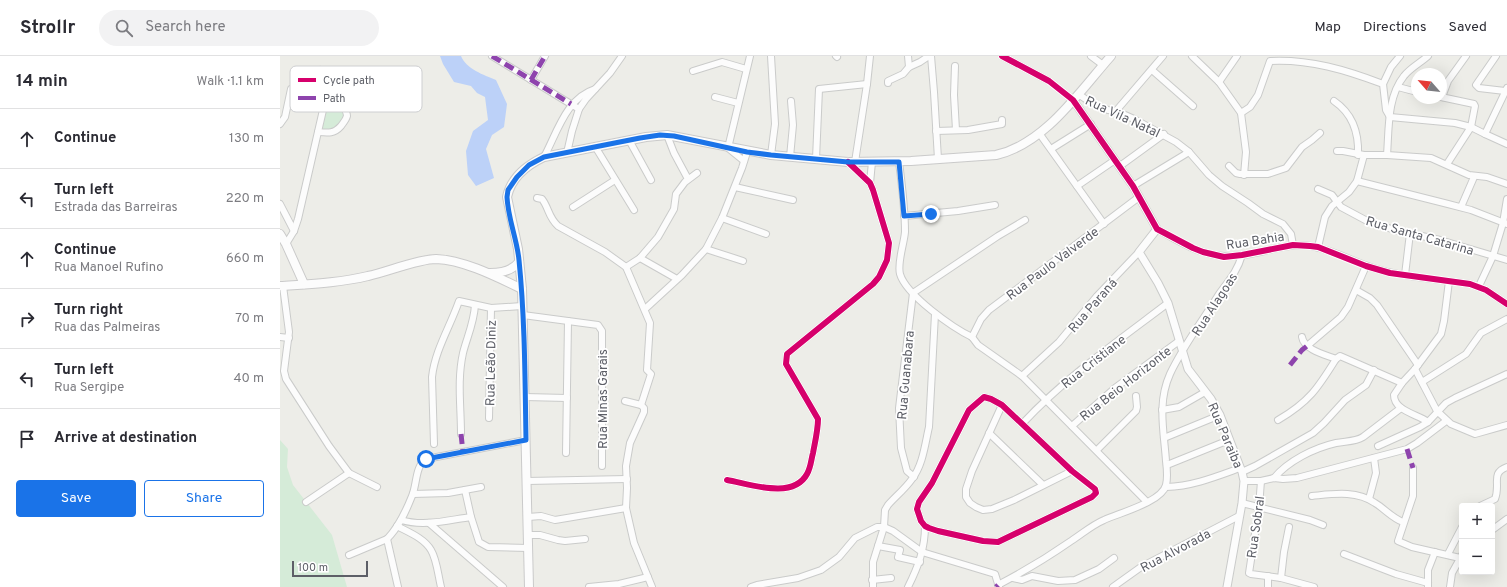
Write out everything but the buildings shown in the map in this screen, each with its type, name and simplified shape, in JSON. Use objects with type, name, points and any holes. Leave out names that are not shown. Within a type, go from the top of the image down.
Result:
[{"type":"main road","points":[[529,587],[522,289],[516,238],[508,204],[508,190],[523,171],[535,161],[544,157],[596,148],[629,140],[668,135],[747,152],[852,162],[899,162],[988,156],[1004,153],[1021,146],[1052,123],[1111,56]]},
{"type":"main road","points":[[280,234],[304,284]]},
{"type":"main road","points":[[282,286],[357,278],[428,260],[450,261],[486,273],[522,289]]},
{"type":"main road","points":[[486,273],[506,272],[512,269],[519,262]]},
{"type":"street","points":[[492,56],[579,109]]},
{"type":"street","points":[[531,80],[546,56]]},
{"type":"street","points":[[567,153],[579,109],[610,73],[622,56]]},
{"type":"street","points":[[744,161],[728,148],[750,56]]},
{"type":"street","points":[[771,56],[775,124],[771,155]]},
{"type":"street","points":[[870,56],[867,84],[852,162],[870,183]]},
{"type":"street","points":[[908,56],[909,67]]},
{"type":"street","points":[[888,83],[888,81],[905,73],[909,67],[930,56],[938,159]]},
{"type":"street","name":"Rua Vila Natal","points":[[1002,56],[1076,97],[1101,108],[1116,111],[1164,134],[1189,152],[1209,175],[1222,186],[1263,214],[1283,224],[1288,229],[1292,245]]},
{"type":"street","points":[[1091,56],[1104,65]]},
{"type":"street","points":[[1116,111],[1163,56]]},
{"type":"street","points":[[1192,56],[1219,82],[1241,113],[1246,152],[1244,175]]},
{"type":"street","points":[[1219,82],[1237,56]]},
{"type":"street","points":[[1390,117],[1386,110],[1383,84],[1391,67],[1400,56]]},
{"type":"street","points":[[1387,155],[1392,100],[1405,75],[1428,56]]},
{"type":"street","points":[[1447,83],[1466,56]]},
{"type":"street","points":[[1485,134],[1506,90],[1479,88],[1476,85],[1496,56]]},
{"type":"street","points":[[693,71],[722,62],[746,69]]},
{"type":"street","points":[[1241,113],[1250,106],[1256,98],[1262,86],[1270,62],[1311,62],[1349,71],[1383,84]]},
{"type":"street","points":[[955,66],[954,95],[956,130]]},
{"type":"street","points":[[1152,70],[1193,106]]},
{"type":"street","points":[[816,159],[819,123],[819,89],[867,84]]},
{"type":"street","points":[[1398,87],[1411,90]]},
{"type":"street","points":[[544,157],[571,104],[584,93],[596,89]]},
{"type":"street","points":[[280,124],[285,117],[290,94]]},
{"type":"street","points":[[715,97],[738,103]]},
{"type":"street","points":[[1076,97],[1091,124],[1133,186],[1157,229]]},
{"type":"street","points":[[1447,98],[1474,104],[1475,106],[1471,127],[1447,164]]},
{"type":"street","points":[[790,157],[793,126],[792,101]]},
{"type":"street","points":[[1318,247],[1325,217],[1332,206],[1349,192],[1357,182],[1361,155],[1353,122],[1340,105],[1334,101]]},
{"type":"street","points":[[286,244],[294,231],[298,219],[324,112]]},
{"type":"street","points":[[318,132],[335,132],[346,120],[346,112]]},
{"type":"street","points":[[1390,117],[1455,122],[1471,127],[1507,144]]},
{"type":"street","points":[[936,131],[979,129],[1002,124],[1002,120]]},
{"type":"street","points":[[1051,149],[1091,124]]},
{"type":"street","points":[[1039,133],[1104,224]]},
{"type":"street","points":[[1229,166],[1236,173],[1244,175],[1273,173],[1288,167],[1302,147],[1320,133]]},
{"type":"street","points":[[1077,186],[1164,134]]},
{"type":"street","points":[[668,135],[674,152],[688,179]]},
{"type":"street","points":[[629,140],[651,180]]},
{"type":"street","points":[[596,148],[634,210]]},
{"type":"street","points":[[1337,151],[1361,155],[1425,157],[1447,164],[1474,177],[1487,177],[1507,184]]},
{"type":"street","points":[[645,310],[706,249],[722,218],[747,152]]},
{"type":"street","points":[[1133,186],[1189,152]]},
{"type":"street","points":[[727,480],[769,488],[785,489],[798,485],[807,474],[814,448],[818,419],[785,360],[787,354],[869,287],[879,277],[887,260],[889,243],[870,183],[872,162]]},
{"type":"street","points":[[899,162],[904,216],[904,244],[899,270],[902,280],[935,314],[972,337],[978,345],[1022,376],[1147,502]]},
{"type":"street","points":[[626,267],[640,258],[663,229],[674,209],[676,194],[688,179],[696,173]]},
{"type":"street","points":[[1461,208],[1474,177]]},
{"type":"street","points":[[573,207],[615,180]]},
{"type":"street","points":[[1357,182],[1461,208],[1505,223]]},
{"type":"street","points":[[735,187],[793,200]]},
{"type":"street","name":"Rua Santa Catarina","points":[[1318,189],[1327,192],[1341,207],[1368,222],[1507,260]]},
{"type":"street","name":"Rua Paulo Valverde","points":[[972,337],[981,319],[990,310],[1139,197]]},
{"type":"street","points":[[537,198],[542,199],[552,220],[558,226],[605,252],[626,267],[650,322],[647,370],[651,374],[641,405]]},
{"type":"street","points":[[1479,286],[1493,256],[1505,223],[1507,199]]},
{"type":"street","points":[[280,204],[294,231]]},
{"type":"street","points":[[904,216],[945,213],[995,205]]},
{"type":"street","points":[[722,218],[766,234]]},
{"type":"street","points":[[913,293],[998,236],[1025,220]]},
{"type":"street","name":"Rua Bahia","points":[[1157,229],[1203,252],[1224,256],[1242,255],[1292,245],[1318,247],[1366,266],[1390,273],[1479,286],[1507,304]]},
{"type":"street","name":"Rua Paraná","points":[[1022,376],[1059,342],[1097,296],[1139,252],[1157,229]]},
{"type":"street","points":[[1405,275],[1410,233]]},
{"type":"street","points":[[706,249],[743,261]]},
{"type":"street","name":"Rua Paraiba","points":[[1139,252],[1158,282],[1168,303],[1188,369],[1220,415],[1244,481],[1242,503],[1227,587]]},
{"type":"street","name":"Rua Alagoas","points":[[1166,487],[1168,476],[1162,398],[1170,374],[1221,292],[1234,275],[1242,255]]},
{"type":"street","points":[[640,258],[677,279]]},
{"type":"street","points":[[1307,346],[1341,317],[1348,307],[1366,266]]},
{"type":"street","points":[[1428,422],[1421,417],[1401,408],[1396,403],[1394,395],[1441,334],[1449,281]]},
{"type":"street","points":[[282,286],[288,338],[284,368],[286,379],[349,473],[377,487]]},
{"type":"street","points":[[1356,290],[1370,298],[1378,305],[1417,367],[1422,382],[1437,411],[1446,421],[1466,432],[1475,434],[1507,425]]},
{"type":"street","name":"Rua Guanabara","points":[[913,293],[899,408],[902,448],[907,471],[914,477]]},
{"type":"street","points":[[434,444],[432,377],[436,358],[452,322],[459,301],[491,308],[523,310],[568,322],[566,453]]},
{"type":"street","name":"Rua Cristiane","points":[[1023,423],[1046,399],[1086,365],[1168,303]]},
{"type":"street","points":[[462,434],[460,385],[461,369],[473,323],[475,305]]},
{"type":"street","name":"Rua Leão Diniz","points":[[489,418],[491,308]]},
{"type":"street","points":[[891,578],[872,584],[872,562],[884,527],[884,516],[888,505],[914,477],[920,465],[929,427],[935,314]]},
{"type":"street","points":[[1422,382],[1466,354],[1480,333],[1507,319]]},
{"type":"street","name":"Rua Minas Garais","points":[[568,322],[598,325],[602,331],[602,466]]},
{"type":"street","points":[[280,337],[288,338]]},
{"type":"street","points":[[1302,337],[1307,346],[1336,358],[1343,356],[1402,383]]},
{"type":"street","name":"Rua Beio Horizonte","points":[[1072,426],[1121,383],[1179,341]]},
{"type":"street","points":[[1278,420],[1302,405],[1312,394],[1336,358]]},
{"type":"street","points":[[751,587],[798,578],[821,570],[839,557],[855,538],[877,527],[884,527],[893,531],[922,552],[995,574],[998,586],[1067,544],[1088,529],[1104,520],[1147,502],[1157,496],[1166,487],[1194,484],[1255,466],[1313,433],[1345,400],[1366,385],[1374,370]]},
{"type":"street","points":[[1378,446],[1415,430],[1428,422],[1446,403],[1507,374]]},
{"type":"street","points":[[1162,410],[1179,406],[1205,392]]},
{"type":"street","points":[[1097,450],[1136,411],[1136,396]]},
{"type":"street","points":[[525,397],[567,398]]},
{"type":"street","points":[[984,397],[1002,405],[1023,423],[1072,471],[1095,490],[1096,493],[1092,497],[998,542],[968,538],[938,531],[925,526],[918,516],[917,505],[932,483],[969,410],[984,397]]},
{"type":"street","points":[[625,401],[641,405],[644,408],[644,412],[630,443],[626,466],[626,508],[634,544],[652,587]]},
{"type":"street","points":[[1002,405],[966,489],[966,497],[976,508],[983,510],[992,509],[1014,500],[1072,471]]},
{"type":"street","points":[[1274,478],[1285,468],[1309,453],[1335,443],[1357,440],[1363,437],[1401,408]]},
{"type":"street","points":[[1164,438],[1220,415]]},
{"type":"street","points":[[1244,481],[1302,477],[1407,449],[1446,421]]},
{"type":"street","points":[[989,433],[1043,485]]},
{"type":"street","points":[[349,555],[387,539],[401,520],[413,494],[420,467],[426,459],[526,440]]},
{"type":"street","points":[[1167,465],[1229,440]]},
{"type":"street","points":[[1369,499],[1376,473],[1374,458]]},
{"type":"street","points":[[1486,503],[1495,499],[1498,492],[1496,476],[1498,472],[1507,467]]},
{"type":"street","points":[[1413,468],[1413,496],[1398,539],[1400,542],[1412,547],[1459,556]]},
{"type":"street","points":[[306,502],[349,473]]},
{"type":"street","points":[[527,481],[627,479]]},
{"type":"street","name":"Rua Sobral","points":[[1261,481],[1259,507],[1249,573],[1268,576]]},
{"type":"street","points":[[413,494],[433,494],[481,487]]},
{"type":"street","points":[[465,490],[477,539],[484,546],[528,548]]},
{"type":"street","points":[[1312,496],[1338,493],[1356,495],[1369,499],[1393,517],[1403,522]]},
{"type":"street","points":[[1242,503],[1323,525]]},
{"type":"street","points":[[528,517],[541,516],[555,520],[626,508]]},
{"type":"street","name":"Rua Alvorada","points":[[1113,587],[1141,567],[1239,516]]},
{"type":"street","points":[[401,520],[413,523],[429,523],[471,517]]},
{"type":"street","points":[[1495,528],[1507,519]]},
{"type":"street","points":[[429,523],[503,587]]},
{"type":"street","points":[[397,526],[419,539],[431,549],[441,587]]},
{"type":"street","points":[[908,587],[920,562],[925,526]]},
{"type":"street","points":[[1282,578],[1284,552],[1290,527]]},
{"type":"street","points":[[1448,554],[1459,533]]},
{"type":"street","points":[[528,535],[540,535],[558,540],[585,539]]},
{"type":"street","points":[[387,539],[398,587]]},
{"type":"street","points":[[878,546],[900,550],[898,558],[920,562]]},
{"type":"street","points":[[1344,554],[1428,585],[1429,565],[1435,552]]},
{"type":"street","points":[[1013,578],[1022,580],[1032,576],[1058,580],[1075,580],[1099,569],[1114,558]]},
{"type":"street","points":[[1450,587],[1451,576],[1459,560]]},
{"type":"street","points":[[1268,587],[1268,576],[1282,578],[1314,587]]},
{"type":"street","points":[[589,587],[625,583],[648,577]]},
{"type":"green space","points":[[325,112],[344,112],[345,118],[335,129],[321,131]]},
{"type":"green space","points":[[280,440],[288,449],[287,467],[293,485],[332,535],[347,587],[280,587]]},
{"type":"water","points":[[440,56],[461,56],[463,61],[471,68],[496,80],[507,104],[504,127],[492,135],[486,149],[494,178],[476,186],[468,175],[466,151],[473,131],[488,120],[485,97],[477,93],[471,86],[454,82]]},
{"type":"marked path","points":[[492,56],[571,104]]},
{"type":"marked path","points":[[531,80],[545,56]]},
{"type":"marked path","points":[[1290,365],[1307,346]]},
{"type":"marked path","points":[[461,434],[463,452]]},
{"type":"marked path","points":[[1407,449],[1413,468]]},
{"type":"cycle path","points":[[1002,56],[1049,81],[1073,100],[1133,186],[1157,229],[1193,248],[1224,257],[1293,245],[1318,247],[1366,266],[1390,273],[1470,284],[1486,290],[1507,304]]},
{"type":"cycle path","points":[[727,480],[759,487],[782,488],[792,486],[800,482],[807,474],[809,469],[818,427],[818,419],[786,364],[787,354],[873,284],[879,277],[887,260],[889,243],[873,190],[870,183],[848,162]]},
{"type":"cycle path","points":[[984,397],[1002,405],[1072,471],[1095,489],[1096,493],[1092,497],[998,542],[983,541],[938,531],[925,526],[921,521],[917,509],[919,502],[932,483],[969,410],[984,397]]},
{"type":"route","points":[[426,459],[526,440],[521,276],[518,249],[507,197],[508,190],[512,183],[529,165],[535,161],[544,157],[596,148],[640,138],[668,135],[747,152],[771,155],[848,162],[899,162],[904,216],[931,214]]}]
